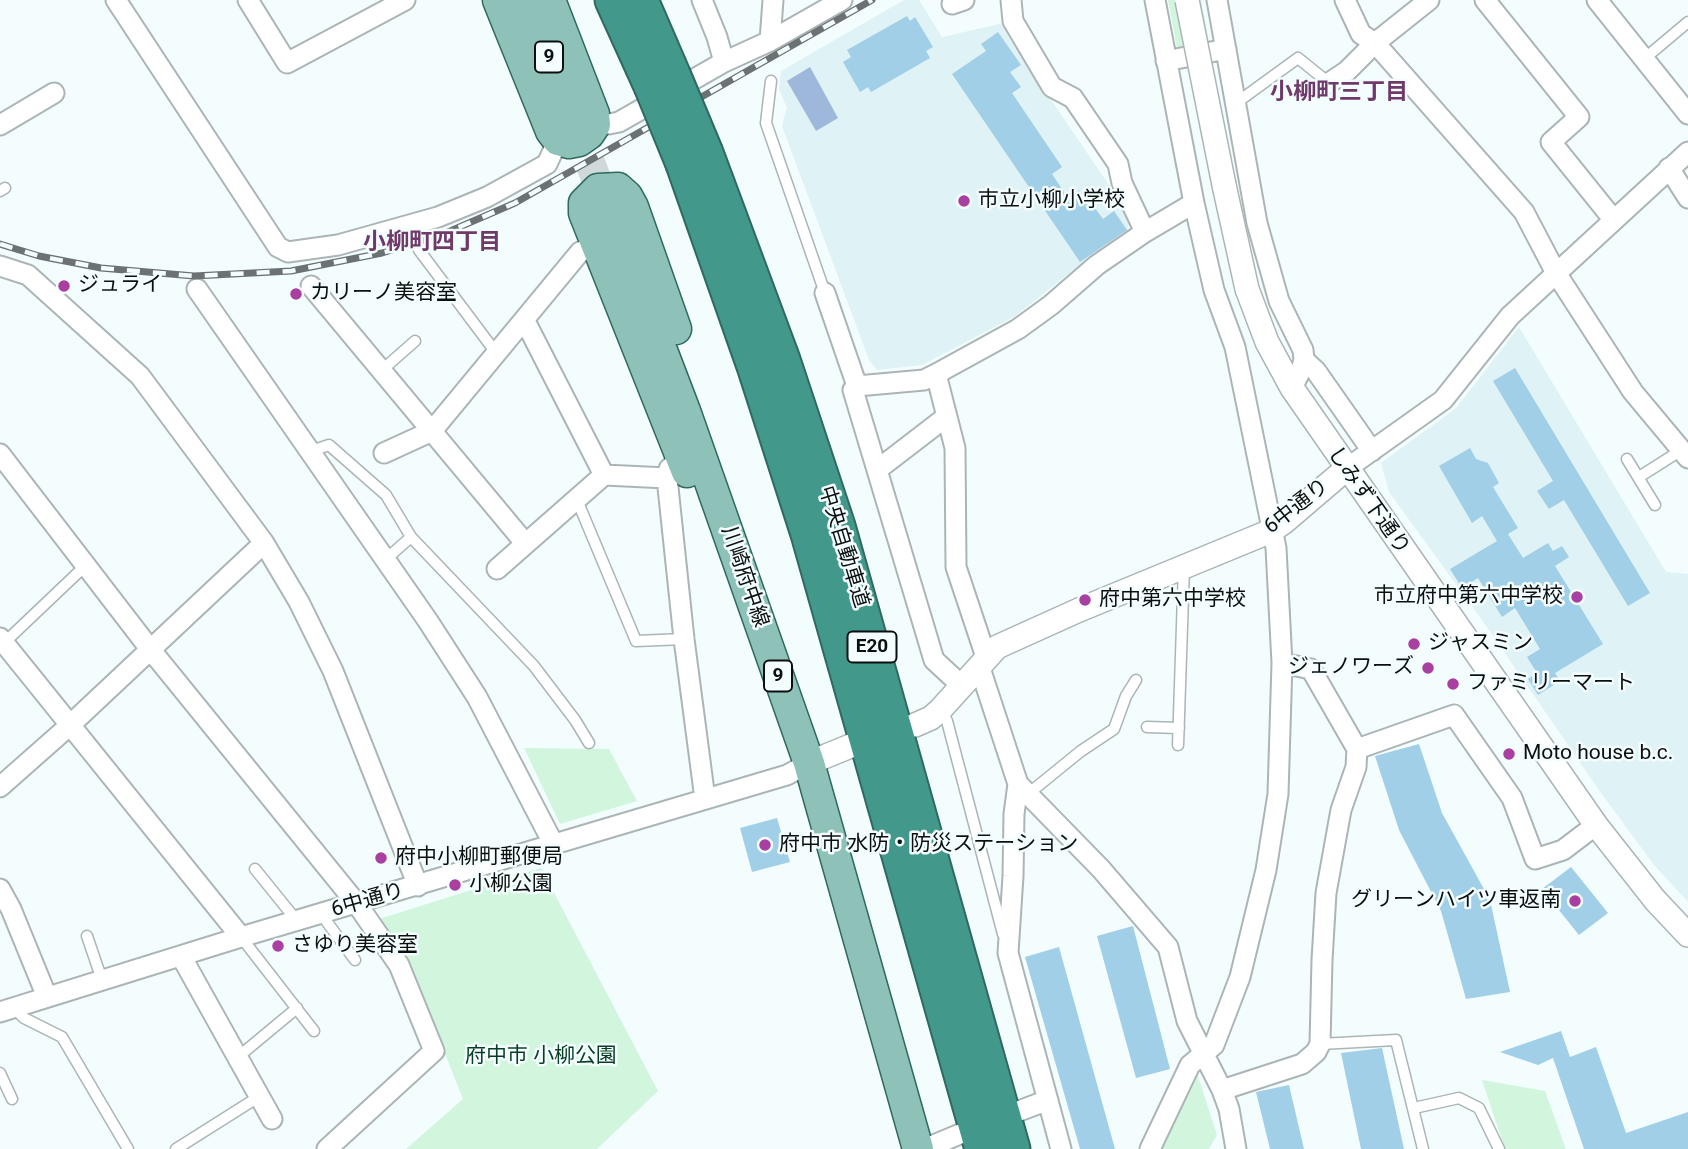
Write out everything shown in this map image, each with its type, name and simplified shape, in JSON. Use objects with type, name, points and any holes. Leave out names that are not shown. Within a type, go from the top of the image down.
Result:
[{"type":"highway","name":"中央自動車道","points":[[612,0],[662,80]]},
{"type":"highway","name":"中央自動車道","points":[[641,0],[662,80],[783,360],[838,526],[1013,1149]]},
{"type":"highway","name":"中央自動車道","points":[[695,159],[755,369],[808,534],[971,1142]]},
{"type":"main road","points":[[498,0],[551,131],[575,125],[594,114],[550,0]]},
{"type":"main road","name":"9","points":[[526,0],[575,125]]},
{"type":"main road","points":[[721,510],[716,443],[633,207],[627,196],[618,188],[598,189],[584,203],[584,212],[674,468],[746,583]]},
{"type":"main road","name":"川崎府中線","points":[[609,212],[721,510],[809,763],[918,1149]]},
{"type":"street","points":[[116,0],[278,247],[288,251],[338,245],[393,231],[487,197],[547,164],[575,125],[620,122],[724,62],[770,41],[833,3]]},
{"type":"street","points":[[248,0],[287,63],[405,0]]},
{"type":"street","points":[[702,0],[724,62]]},
{"type":"street","points":[[770,41],[773,0]]},
{"type":"street","points":[[1012,0],[1013,21],[1052,87],[1073,98],[1118,164],[1122,183],[1145,232]]},
{"type":"street","points":[[1150,1149],[1190,1065],[1214,1045],[1240,977],[1266,870],[1278,794],[1282,663],[1276,548],[1235,347],[1214,290],[1194,203],[1155,0]]},
{"type":"street","name":"しみず下通り","points":[[1187,0],[1247,289],[1267,342],[1292,388],[1346,469],[1596,825],[1647,890],[1688,935]]},
{"type":"street","points":[[1217,0],[1231,97],[1257,223],[1279,301],[1303,350],[1304,360],[1292,388]]},
{"type":"street","points":[[1345,0],[1361,34],[1375,43],[1524,212],[1556,272],[1633,391],[1684,455]]},
{"type":"street","points":[[1329,83],[1347,71],[1375,43],[1429,0]]},
{"type":"street","points":[[1485,0],[1579,117],[1551,142],[1613,219]]},
{"type":"street","points":[[1597,0],[1688,114]]},
{"type":"street","points":[[1166,61],[1226,49]]},
{"type":"street","points":[[0,125],[54,93]]},
{"type":"street","name":"6中通り","points":[[915,725],[940,710],[997,647],[1271,531],[1284,522],[1346,469],[1443,400],[1510,316],[1688,152]]},
{"type":"street","points":[[1669,169],[1688,198]]},
{"type":"street","points":[[961,685],[934,660],[853,390],[857,386],[924,380],[936,374],[1018,329],[1051,305],[1097,265],[1194,203]]},
{"type":"street","points":[[384,453],[432,431],[580,252],[596,246]]},
{"type":"street","points":[[0,266],[28,275],[141,376],[264,543],[299,602],[332,671],[418,886]]},
{"type":"street","points":[[311,286],[525,543]]},
{"type":"street","points":[[197,289],[477,698],[555,845]]},
{"type":"street","points":[[825,293],[857,386]]},
{"type":"street","points":[[525,321],[604,475]]},
{"type":"street","points":[[1304,360],[1316,371],[1372,451]]},
{"type":"street","points":[[936,374],[955,447],[956,567],[1023,789],[1101,869],[1168,947],[1187,1021],[1229,1109],[1236,1149]]},
{"type":"street","points":[[877,470],[946,418]]},
{"type":"street","points":[[0,454],[150,649],[358,904],[400,965],[434,1051],[327,1149]]},
{"type":"street","points":[[497,569],[604,475],[674,468],[684,639],[705,800]]},
{"type":"street","points":[[0,787],[264,543]]},
{"type":"street","points":[[2,640],[241,937]]},
{"type":"street","points":[[1222,1090],[1302,1064],[1316,1052],[1320,1044],[1326,893],[1341,810],[1356,767],[1357,749],[1311,669],[1282,663]]},
{"type":"street","points":[[1357,749],[1454,715],[1512,799],[1535,859],[1563,850],[1596,825]]},
{"type":"street","name":"6中通り","points":[[7,1010],[241,937],[787,775],[853,745]]},
{"type":"street","points":[[1023,789],[1014,814],[1008,953],[1061,1149]]},
{"type":"street","points":[[0,889],[11,909],[47,997]]},
{"type":"street","points":[[181,956],[272,1119]]},
{"type":"street","points":[[1019,1111],[1048,1100]]},
{"type":"street","points":[[924,1149],[971,1142]]},
{"type":"lane","points":[[1644,59],[1688,22]]},
{"type":"lane","points":[[1231,97],[1243,98],[1298,58],[1329,83]]},
{"type":"lane","points":[[771,81],[766,123],[825,293]]},
{"type":"lane","points":[[419,250],[497,354]]},
{"type":"lane","points":[[381,371],[415,341]]},
{"type":"lane","points":[[310,451],[329,445],[386,495],[411,537],[534,666],[589,743]]},
{"type":"lane","points":[[1639,477],[1684,455]]},
{"type":"lane","points":[[1627,458],[1655,505]]},
{"type":"lane","points":[[577,500],[636,641],[684,639]]},
{"type":"lane","points":[[385,560],[411,537]]},
{"type":"lane","points":[[2,640],[85,566]]},
{"type":"lane","points":[[1178,745],[1184,566]]},
{"type":"lane","points":[[1023,789],[1114,729],[1126,696],[1136,680]]},
{"type":"lane","points":[[940,710],[947,721],[1008,953]]},
{"type":"lane","points":[[1147,727],[1179,728]]},
{"type":"lane","points":[[256,869],[297,921]]},
{"type":"lane","points":[[321,914],[355,960]]},
{"type":"lane","points":[[87,936],[102,980]]},
{"type":"lane","points":[[241,937],[314,1031]]},
{"type":"lane","points":[[238,1057],[297,1008]]},
{"type":"lane","points":[[7,1010],[62,1037],[128,1149]]},
{"type":"lane","points":[[1320,1044],[1396,1040],[1423,1149]]},
{"type":"lane","points":[[0,1073],[12,1099]]},
{"type":"lane","points":[[176,1149],[260,1096]]},
{"type":"lane","points":[[1414,1108],[1459,1098],[1479,1108],[1499,1149]]},
{"type":"shaded area","name":"市立小柳小学校","points":[[904,0],[919,0],[942,37],[1004,23],[1009,38],[1107,182],[1129,220],[1128,230],[1014,317],[922,365],[877,370],[869,360],[782,126],[787,108],[779,89],[781,71]]},
{"type":"shaded area","name":"市立府中第六中学校","points":[[1519,327],[1666,572],[1688,574],[1688,902],[1654,865],[1601,793],[1482,620],[1389,492],[1381,463],[1456,408]]},
{"type":"green space","points":[[1168,0],[1201,0],[1211,53],[1179,59]]},
{"type":"green space","points":[[524,748],[609,749],[637,801],[560,824]]},
{"type":"green space","name":"府中市 小柳公園","points":[[541,868],[658,1091],[597,1149],[406,1149],[463,1099],[405,953],[379,919]]},
{"type":"green space","points":[[1198,1076],[1217,1135],[1209,1149],[1161,1149]]},
{"type":"green space","points":[[1482,1080],[1545,1091],[1566,1149],[1505,1149]]},
{"type":"water","points":[[810,67],[838,118],[816,131],[787,81]]},
{"type":"building","points":[[907,16],[910,21],[915,17],[933,47],[926,51],[930,58],[871,92],[868,87],[860,92],[843,62],[851,57],[847,50]]},
{"type":"building","points":[[998,32],[1021,65],[1010,72],[1021,87],[1012,93],[1062,167],[1052,174],[1068,198],[1079,190],[1089,206],[1092,204],[1103,219],[1114,211],[1127,230],[1080,262],[952,74],[986,51],[981,44]]},
{"type":"building","points":[[1515,368],[1650,593],[1628,606],[1564,500],[1549,509],[1537,491],[1553,481],[1493,381]]},
{"type":"building","points":[[1470,448],[1476,459],[1488,463],[1499,483],[1493,487],[1518,528],[1508,534],[1523,558],[1548,543],[1553,551],[1562,546],[1569,557],[1555,566],[1603,644],[1555,673],[1560,681],[1538,695],[1528,679],[1537,673],[1527,657],[1540,649],[1515,608],[1502,617],[1478,578],[1462,588],[1450,569],[1497,541],[1482,516],[1472,523],[1439,466]]},
{"type":"building","points":[[1419,744],[1442,813],[1490,900],[1510,992],[1466,999],[1441,911],[1399,830],[1375,756]]},
{"type":"building","name":"府中市 水防・防災ステーション","points":[[777,818],[790,862],[752,872],[740,828]]},
{"type":"building","name":"グリーンハイツ車返南","points":[[1571,867],[1608,913],[1579,935],[1542,889]]},
{"type":"building","points":[[1133,926],[1170,1069],[1136,1078],[1097,936]]},
{"type":"building","points":[[1059,947],[1115,1149],[1080,1149],[1025,957]]},
{"type":"building","points":[[1561,1031],[1570,1057],[1596,1047],[1626,1133],[1688,1112],[1688,1149],[1584,1149],[1553,1058],[1538,1065],[1500,1052]]},
{"type":"building","points":[[1382,1048],[1404,1149],[1361,1149],[1341,1053]]},
{"type":"building","points":[[1289,1085],[1304,1149],[1270,1149],[1256,1092]]},
{"type":"tunnel","points":[[573,118],[609,212]]},
{"type":"railway","points":[[0,244],[39,256],[101,268],[194,276],[291,271],[382,253],[441,235],[515,203],[872,0]]},
{"type":"place","name":"市立小柳小学校","points":[[964,201]]},
{"type":"place","name":"ジュライ","points":[[64,286]]},
{"type":"place","name":"カリーノ美容室","points":[[296,294]]},
{"type":"place","name":"市立府中第六中学校","points":[[1577,597]]},
{"type":"place","name":"府中第六中学校","points":[[1085,600]]},
{"type":"place","name":"ジャスミン","points":[[1414,644]]},
{"type":"place","name":"ジェノワーズ","points":[[1428,668]]},
{"type":"place","name":"ファミリーマート","points":[[1453,684]]},
{"type":"place","name":"Moto house b.c.","points":[[1509,754]]},
{"type":"place","name":"府中市 水防・防災ステーション","points":[[765,845]]},
{"type":"place","name":"府中小柳町郵便局","points":[[381,858]]},
{"type":"place","name":"小柳公園","points":[[455,885]]},
{"type":"place","name":"グリーンハイツ車返南","points":[[1575,901]]},
{"type":"place","name":"さゆり美容室","points":[[278,946]]},
{"type":"district","name":"小柳町三丁目","points":[[1339,93]]},
{"type":"district","name":"小柳町四丁目","points":[[432,243]]}]
